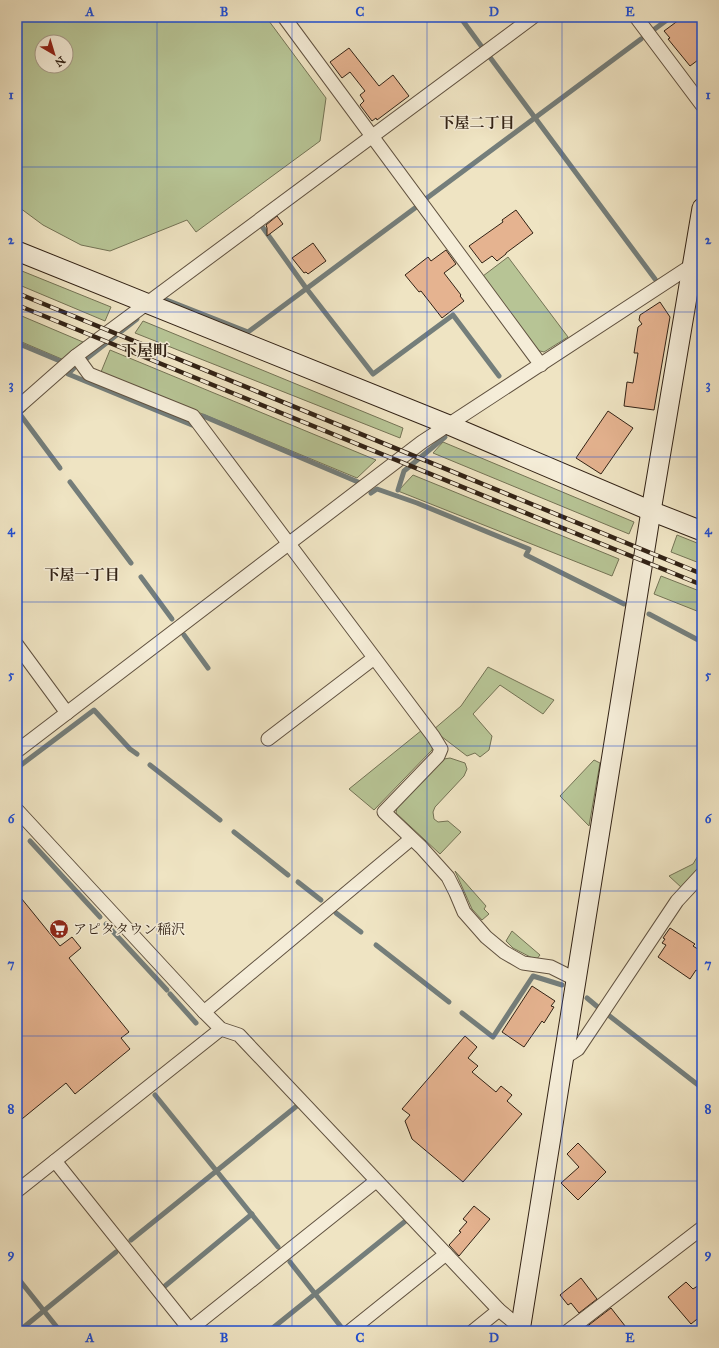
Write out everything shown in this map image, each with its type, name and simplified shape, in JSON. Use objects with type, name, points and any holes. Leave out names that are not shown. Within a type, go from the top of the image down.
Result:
[{"type":"street","points":[[284,17],[540,365]]},
{"type":"street","points":[[17,408],[76,356],[533,17]]},
{"type":"street","points":[[636,17],[702,105]]},
{"type":"street","points":[[520,1330],[651,511],[698,261],[702,208]]},
{"type":"street","points":[[17,251],[449,425],[651,511],[702,531]]},
{"type":"street","points":[[17,751],[422,442],[698,261]]},
{"type":"street","points":[[76,356],[89,374],[193,416],[441,749],[438,756],[384,812],[448,877],[464,912],[486,937],[504,952],[523,963],[551,967],[577,980]]},
{"type":"street","points":[[17,645],[67,713]]},
{"type":"street","points":[[268,739],[374,658]]},
{"type":"street","points":[[17,810],[204,1012],[221,1029],[239,1035],[499,1310],[520,1330]]},
{"type":"street","points":[[204,1012],[411,839]]},
{"type":"street","points":[[564,1058],[578,1049],[677,901],[702,874]]},
{"type":"street","points":[[17,1192],[221,1029]]},
{"type":"street","points":[[55,1161],[190,1330],[376,1180]]},
{"type":"street","points":[[568,1331],[702,1228]]},
{"type":"street","points":[[350,1331],[446,1254]]},
{"type":"street","points":[[473,1331],[499,1310]]},
{"type":"green space","points":[[17,17],[266,17],[326,98],[320,141],[196,232],[187,220],[110,251],[81,245],[43,225],[20,208],[17,204]]},
{"type":"green space","points":[[508,257],[568,337],[544,352],[536,350],[483,276]]},
{"type":"green space","points":[[17,269],[111,307],[105,321],[17,284]]},
{"type":"green space","points":[[17,314],[83,342],[64,360],[17,340]]},
{"type":"green space","points":[[143,321],[403,428],[400,438],[135,333]]},
{"type":"green space","points":[[110,350],[376,460],[357,478],[101,372]]},
{"type":"green space","points":[[443,442],[634,522],[629,534],[433,453]]},
{"type":"green space","points":[[413,475],[619,559],[612,576],[398,491]]},
{"type":"green space","points":[[677,535],[702,545],[702,564],[671,552]]},
{"type":"green space","points":[[661,576],[702,592],[702,613],[654,594]]},
{"type":"green space","points":[[488,667],[554,700],[543,714],[500,685],[473,714],[492,736],[489,750],[480,757],[475,753],[467,756],[433,730],[461,706]]},
{"type":"green space","points":[[422,730],[433,744],[432,750],[374,810],[349,789]]},
{"type":"green space","points":[[450,758],[465,763],[467,769],[464,776],[435,807],[433,812],[434,819],[438,822],[448,821],[461,832],[440,854],[396,813],[397,807],[444,759]]},
{"type":"green space","points":[[594,760],[600,763],[589,826],[560,796]]},
{"type":"green space","points":[[702,849],[702,868],[682,888],[669,876],[693,864]]},
{"type":"green space","points":[[455,871],[486,906],[484,909],[489,914],[482,920],[472,909]]},
{"type":"green space","points":[[512,931],[540,955],[536,960],[513,948],[506,941]]},
{"type":"building","points":[[683,17],[702,17],[702,57],[690,66],[668,39],[670,38],[664,31]]},
{"type":"building","points":[[349,48],[379,86],[393,75],[409,96],[377,120],[376,118],[372,121],[360,105],[364,101],[360,95],[365,91],[350,72],[342,78],[330,62]]},
{"type":"building","points":[[516,210],[533,233],[497,261],[492,256],[482,263],[469,246],[503,222],[502,220]]},
{"type":"building","points":[[277,216],[283,224],[267,236],[266,225]]},
{"type":"building","points":[[313,243],[326,261],[308,274],[306,272],[304,273],[292,258]]},
{"type":"building","points":[[446,250],[456,264],[444,273],[464,301],[442,318],[421,291],[419,292],[405,275],[428,257],[431,261]]},
{"type":"building","points":[[660,302],[670,317],[654,410],[624,406],[627,382],[633,383],[638,353],[634,353],[638,327],[642,324],[639,320],[640,315]]},
{"type":"building","points":[[608,411],[633,428],[601,474],[576,458]]},
{"type":"building","points":[[17,893],[60,946],[72,937],[81,948],[69,958],[129,1032],[121,1038],[130,1049],[75,1094],[66,1083],[17,1123]]},
{"type":"building","points":[[670,928],[695,944],[693,946],[702,952],[702,974],[696,970],[690,979],[658,957],[666,945],[662,943],[665,939],[663,938]]},
{"type":"building","points":[[532,986],[555,1001],[551,1006],[554,1007],[544,1023],[542,1021],[524,1047],[502,1032]]},
{"type":"building","points":[[465,1036],[477,1047],[468,1058],[478,1066],[472,1072],[496,1092],[501,1086],[512,1095],[507,1101],[522,1114],[463,1182],[412,1139],[405,1121],[410,1115],[402,1109]]},
{"type":"building","points":[[578,1143],[606,1172],[578,1200],[561,1183],[579,1167],[567,1154]]},
{"type":"building","points":[[474,1206],[490,1219],[459,1256],[449,1245],[461,1232],[459,1231],[467,1222],[463,1219]]},
{"type":"building","points":[[581,1278],[597,1299],[579,1313],[571,1303],[568,1305],[560,1295]]},
{"type":"building","points":[[686,1282],[693,1289],[702,1283],[702,1315],[691,1324],[668,1297]]},
{"type":"building","points":[[611,1308],[629,1331],[581,1331]]},
{"type":"waterway","points":[[460,17],[482,47]]},
{"type":"waterway","points":[[652,31],[671,17]]},
{"type":"waterway","points":[[427,198],[641,39]]},
{"type":"waterway","points":[[489,56],[655,279]]},
{"type":"waterway","points":[[161,300],[164,299],[248,332],[415,208]]},
{"type":"waterway","points":[[261,225],[306,288],[373,374],[453,315],[499,376]]},
{"type":"waterway","points":[[86,359],[137,319]]},
{"type":"waterway","points":[[17,343],[60,361]]},
{"type":"waterway","points":[[74,368],[68,374],[192,425]]},
{"type":"waterway","points":[[24,409],[19,413],[60,468]]},
{"type":"waterway","points":[[203,416],[358,482]]},
{"type":"waterway","points":[[398,490],[404,471],[445,437]]},
{"type":"waterway","points":[[70,482],[131,563]]},
{"type":"waterway","points":[[371,493],[377,489],[417,503],[529,549],[526,555],[624,604]]},
{"type":"waterway","points":[[141,577],[172,619]]},
{"type":"waterway","points":[[649,614],[702,642]]},
{"type":"waterway","points":[[184,635],[208,668]]},
{"type":"waterway","points":[[17,768],[94,710],[130,749],[137,754]]},
{"type":"waterway","points":[[150,765],[220,820]]},
{"type":"waterway","points":[[17,827],[20,830]]},
{"type":"waterway","points":[[234,832],[288,875]]},
{"type":"waterway","points":[[30,841],[100,917]]},
{"type":"waterway","points":[[298,882],[321,900]]},
{"type":"waterway","points":[[336,913],[361,932]]},
{"type":"waterway","points":[[106,924],[167,990]]},
{"type":"waterway","points":[[376,945],[449,1002]]},
{"type":"waterway","points":[[462,1013],[493,1037],[533,976],[562,985]]},
{"type":"waterway","points":[[170,994],[196,1023]]},
{"type":"waterway","points":[[587,998],[599,1008]]},
{"type":"waterway","points":[[607,1014],[702,1088]]},
{"type":"waterway","points":[[155,1095],[278,1247]]},
{"type":"waterway","points":[[131,1240],[298,1105]]},
{"type":"waterway","points":[[165,1286],[252,1214]]},
{"type":"waterway","points":[[269,1331],[408,1219]]},
{"type":"waterway","points":[[19,1331],[116,1252]]},
{"type":"waterway","points":[[290,1262],[342,1328]]},
{"type":"waterway","points":[[17,1277],[60,1331]]},
{"type":"railway","points":[[17,293],[702,574]]},
{"type":"railway","points":[[17,305],[702,585]]},
{"type":"place","name":"アピタタウン稲沢","points":[[59,929]]},
{"type":"district","name":"下屋二丁目","points":[[477,123]]},
{"type":"district","name":"下屋町","points":[[145,350]]},
{"type":"district","name":"下屋一丁目","points":[[82,575]]}]
